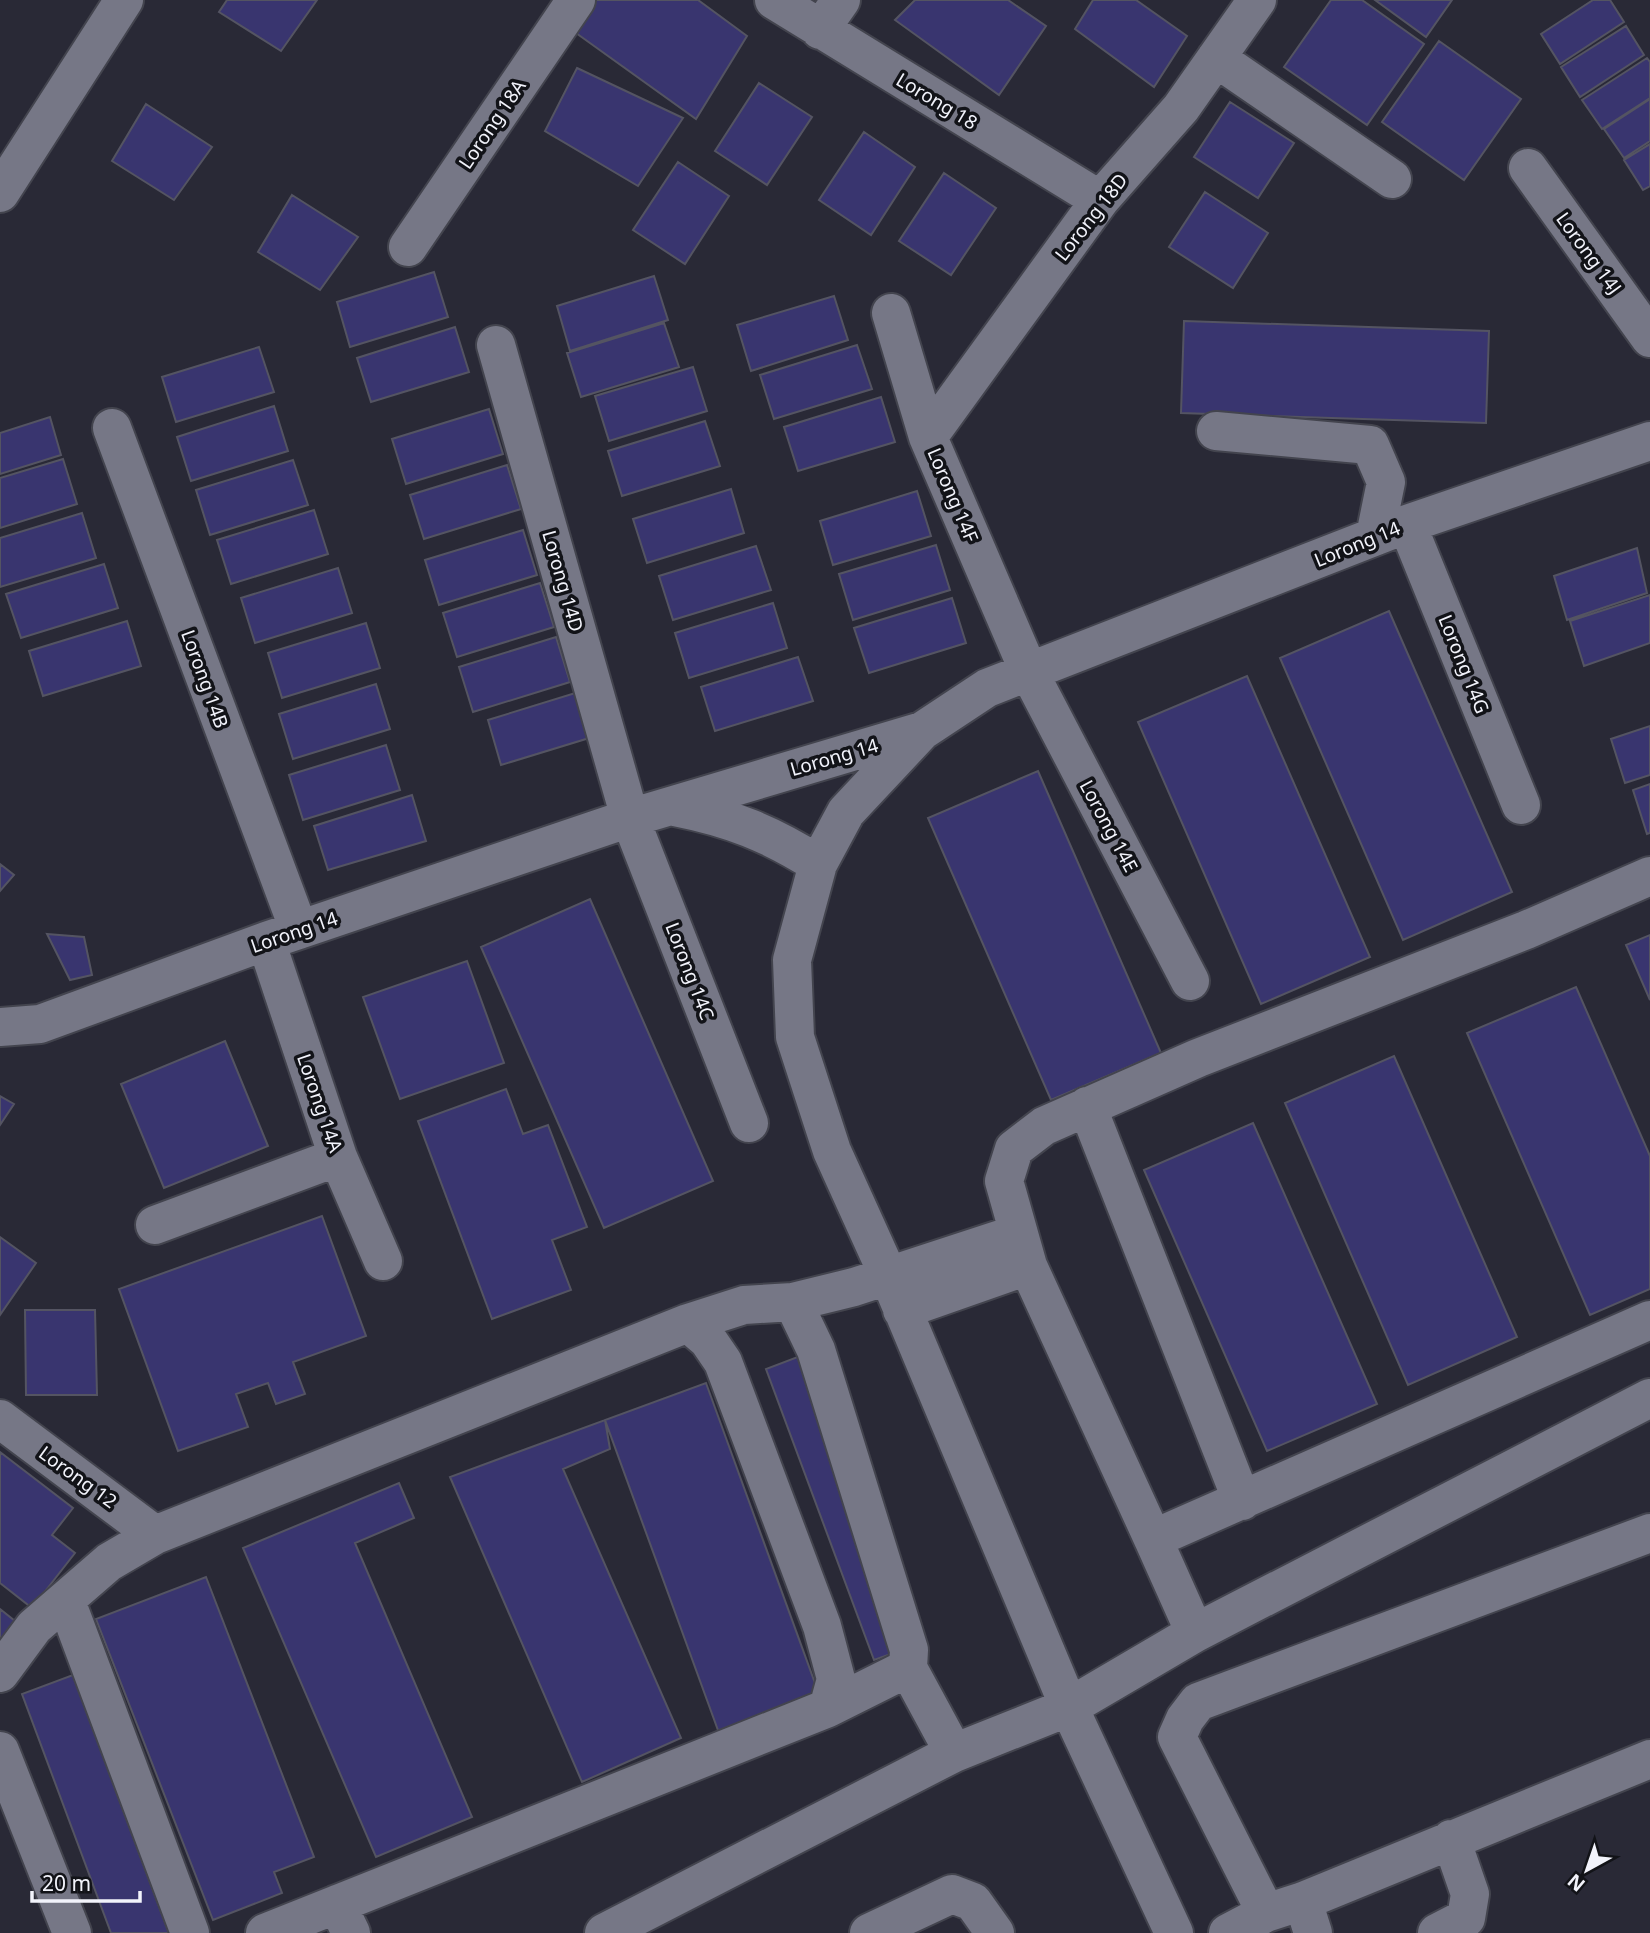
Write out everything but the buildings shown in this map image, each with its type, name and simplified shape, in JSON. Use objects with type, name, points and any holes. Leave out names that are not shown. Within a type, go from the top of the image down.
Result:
[{"type":"street","points":[[0,193],[124,0]]},
{"type":"street","name":"Lorong 18A","points":[[408,247],[576,0]]},
{"type":"street","name":"Lorong 18","points":[[774,0],[831,15],[1100,200]]},
{"type":"street","name":"Lorong 18D","points":[[928,437],[1100,200],[1181,108],[1257,0]]},
{"type":"street","points":[[1216,58],[1392,179]]},
{"type":"street","name":"Lorong 14J","points":[[1528,168],[1650,338]]},
{"type":"street","name":"Lorong 14F","points":[[891,313],[928,437],[1029,672]]},
{"type":"street","name":"Lorong 14D","points":[[496,345],[630,818]]},
{"type":"street","name":"Lorong 14B","points":[[112,428],[282,936]]},
{"type":"street","points":[[1216,431],[1370,445],[1386,482],[1391,530]]},
{"type":"street","name":"Lorong 14","points":[[0,1027],[40,1024],[282,936],[630,818],[922,731],[987,688],[1391,530],[1649,446]]},
{"type":"street","name":"Lorong 14G","points":[[1391,530],[1521,805]]},
{"type":"street","name":"Lorong 14E","points":[[1029,672],[1190,981]]},
{"type":"street","points":[[922,731],[846,812],[817,864],[792,960],[795,1037],[832,1151],[895,1293],[1069,1707],[1174,1933]]},
{"type":"street","points":[[668,806],[736,821],[779,839],[817,864]]},
{"type":"street","name":"Lorong 14C","points":[[630,818],[749,1123]]},
{"type":"street","points":[[1195,1633],[1022,1250],[1004,1181],[1014,1149],[1044,1126],[1198,1058],[1526,930],[1650,876]]},
{"type":"street","name":"Lorong 14A","points":[[282,936],[338,1157],[383,1262]]},
{"type":"street","points":[[1087,1106],[1242,1501]]},
{"type":"street","points":[[155,1225],[338,1157]]},
{"type":"street","points":[[0,1673],[34,1627],[109,1562],[155,1535],[688,1324],[744,1305],[895,1293],[1022,1250]]},
{"type":"street","points":[[793,1302],[816,1350],[909,1650],[908,1668],[954,1753]]},
{"type":"street","points":[[1153,1539],[1650,1320]]},
{"type":"street","points":[[688,1324],[708,1340],[723,1362],[822,1626],[836,1679],[828,1708]]},
{"type":"street","points":[[604,1933],[954,1753],[1069,1707],[1195,1633],[1650,1398]]},
{"type":"street","name":"Lorong 12","points":[[0,1419],[155,1535]]},
{"type":"street","points":[[1266,1913],[1177,1737],[1185,1719],[1198,1702],[1650,1533]]},
{"type":"street","points":[[66,1601],[190,1933]]},
{"type":"street","points":[[285,1930],[344,1919],[828,1708],[908,1668]]},
{"type":"street","points":[[0,1751],[72,1933]]},
{"type":"street","points":[[1228,1933],[1266,1913],[1308,1917],[1451,1839],[1650,1759]]},
{"type":"street","points":[[1437,1933],[1466,1918],[1470,1894],[1451,1839]]},
{"type":"street","points":[[869,1933],[952,1894],[972,1902],[995,1933]]}]
